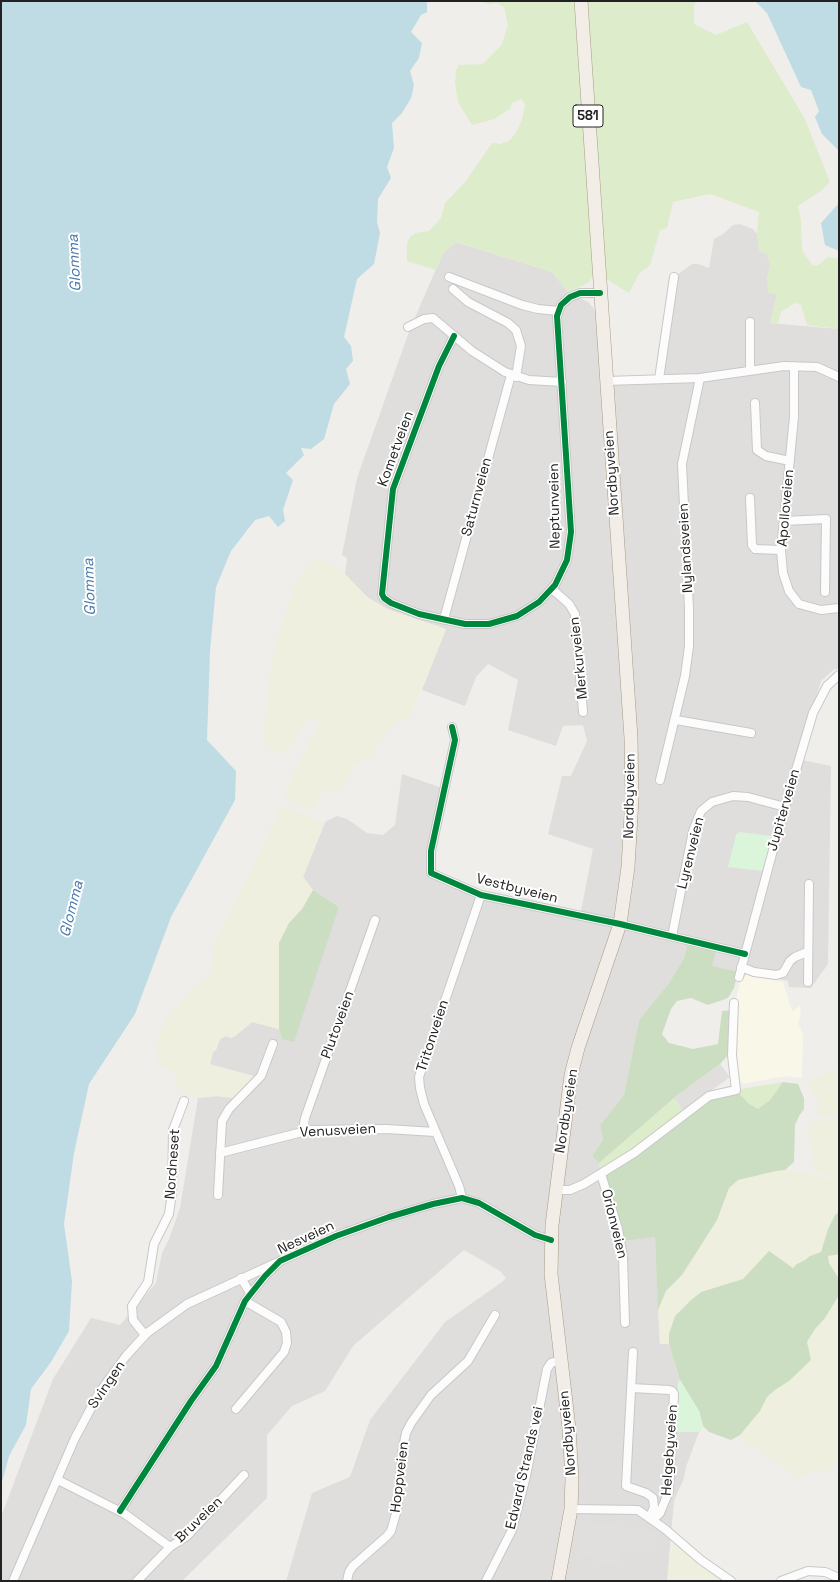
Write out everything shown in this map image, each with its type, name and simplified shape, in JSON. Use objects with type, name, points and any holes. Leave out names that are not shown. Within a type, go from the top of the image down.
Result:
[{"type":"main road","name":"Nordbyveien","points":[[558,1581],[571,1509],[572,1464],[552,1280],[551,1240],[571,1075],[578,1048],[620,924],[630,844],[632,760],[580,1]]},
{"type":"street","points":[[659,379],[659,367],[664,356],[674,277]]},
{"type":"street","points":[[449,278],[522,305],[558,311],[566,300],[575,294],[584,292],[600,293]]},
{"type":"street","name":"Saturnveien","points":[[444,619],[514,376],[521,346],[516,330],[508,323],[468,302],[454,289]]},
{"type":"street","name":"Neptunveien","points":[[386,600],[412,611],[477,625],[503,621],[529,609],[552,589],[564,568],[569,553],[571,539],[558,311]]},
{"type":"street","points":[[408,328],[424,319],[433,318],[491,364],[514,376],[540,382],[562,382]]},
{"type":"street","points":[[750,322],[750,370]]},
{"type":"street","name":"Kometveien","points":[[386,600],[382,591],[393,489],[439,366],[454,336]]},
{"type":"street","points":[[606,381],[700,378],[750,370],[794,366],[817,367],[839,377]]},
{"type":"street","name":"Apolloveien","points":[[794,366],[794,417],[782,550],[785,580],[789,591],[795,600],[804,606],[816,610],[826,611],[839,608]]},
{"type":"street","name":"Nylandsveien","points":[[660,780],[676,720],[685,676],[689,637],[682,464],[689,420],[700,378]]},
{"type":"street","points":[[755,403],[757,450],[762,455],[790,461]]},
{"type":"street","points":[[750,498],[752,545],[755,549],[782,550]]},
{"type":"street","points":[[784,521],[826,519],[825,592]]},
{"type":"street","name":"Merkurveien","points":[[552,589],[569,604],[575,614],[583,712]]},
{"type":"street","name":"Jupiterveien","points":[[739,977],[785,807],[813,713],[827,686],[839,675]]},
{"type":"street","points":[[676,720],[751,733]]},
{"type":"street","name":"Vestbyveien","points":[[452,727],[455,740],[432,851],[431,873],[481,895],[620,924],[745,954]]},
{"type":"street","name":"Lyrenveien","points":[[672,936],[693,831],[701,811],[712,802],[733,796],[748,797],[785,807]]},
{"type":"street","points":[[808,982],[807,952],[809,884]]},
{"type":"street","name":"Tritonveien","points":[[462,1198],[421,1096],[420,1073],[481,895]]},
{"type":"street","name":"Plutoveien","points":[[303,1130],[304,1118],[375,920]]},
{"type":"street","points":[[741,967],[754,972],[776,975],[783,973],[790,961],[795,957],[807,952]]},
{"type":"street","points":[[556,1190],[566,1190],[576,1187],[601,1174],[634,1153],[709,1096],[736,1090],[732,1055],[734,1004]]},
{"type":"street","points":[[218,1195],[220,1130],[223,1117],[261,1076],[273,1044]]},
{"type":"street","name":"Nordneset","points":[[145,1336],[133,1320],[132,1306],[148,1282],[154,1244],[169,1214],[172,1193],[173,1130],[184,1100]]},
{"type":"street","name":"Venusveien","points":[[220,1152],[303,1130],[381,1129],[436,1132]]},
{"type":"street","name":"Orionveien","points":[[601,1174],[618,1230],[624,1257],[625,1323]]},
{"type":"street","name":"Nesveien","points":[[120,1511],[191,1401],[216,1366],[244,1302],[250,1293],[280,1261],[336,1236],[389,1216],[462,1198],[479,1203],[535,1235],[543,1239],[551,1240]]},
{"type":"street","name":"Svingen","points":[[13,1581],[92,1405],[126,1356],[145,1336],[187,1304],[280,1261]]},
{"type":"street","points":[[241,1278],[250,1293]]},
{"type":"street","points":[[236,1409],[284,1352],[287,1343],[286,1332],[281,1322],[244,1302]]},
{"type":"street","name":"Hoppveien","points":[[347,1581],[349,1572],[354,1566],[383,1540],[391,1530],[397,1510],[402,1453],[406,1433],[410,1423],[431,1395],[468,1361],[495,1314]]},
{"type":"street","name":"Helgebyveien","points":[[632,1388],[669,1390],[674,1394],[669,1491],[660,1513],[657,1516],[650,1517],[654,1507],[652,1498],[646,1493],[626,1486],[634,1352]]},
{"type":"street","name":"Edvard Strands vei","points":[[486,1581],[512,1530],[533,1443],[547,1369],[551,1363],[561,1360]]},
{"type":"street","name":"Bruveien","points":[[137,1581],[170,1547],[187,1536],[244,1475]]},
{"type":"street","points":[[58,1480],[120,1511],[170,1547]]},
{"type":"street","points":[[571,1509],[632,1508],[650,1517],[701,1560],[731,1581]]},
{"type":"street","points":[[781,1581],[808,1571],[825,1572],[839,1578]]},
{"type":"shaded area","points":[[740,224],[753,229],[757,234],[760,252],[767,254],[770,265],[767,279],[777,295],[770,323],[839,329],[839,668],[833,670],[821,681],[797,759],[831,766],[828,964],[811,988],[789,987],[788,981],[748,973],[688,944],[684,958],[669,983],[639,1020],[624,1095],[600,1125],[603,1140],[592,1156],[599,1163],[601,1174],[655,1236],[660,1344],[669,1344],[680,1380],[703,1426],[699,1432],[686,1467],[684,1478],[674,1501],[667,1581],[286,1581],[312,1493],[350,1477],[370,1420],[445,1322],[506,1278],[500,1271],[464,1250],[353,1346],[325,1391],[292,1406],[267,1435],[267,1498],[182,1581],[1,1581],[1,1517],[53,1379],[91,1318],[120,1325],[156,1283],[162,1253],[169,1239],[180,1208],[198,1098],[217,1096],[235,1098],[257,1077],[210,1064],[213,1052],[216,1050],[220,1039],[226,1036],[231,1038],[235,1036],[252,1022],[279,1029],[282,1039],[339,907],[313,890],[303,877],[325,822],[337,816],[347,819],[367,833],[383,835],[395,825],[402,774],[445,789],[431,873],[481,895],[580,916],[593,849],[548,834],[562,776],[571,776],[587,741],[583,725],[563,726],[556,746],[508,730],[518,680],[488,664],[476,677],[465,706],[422,690],[446,629],[387,609],[367,597],[345,574],[347,558],[342,555],[357,478],[410,329],[443,253],[456,242],[552,272],[568,292],[588,302],[602,318],[606,381],[659,379],[674,277],[692,264],[698,264],[709,268],[714,239],[723,234],[733,225]]},
{"type":"shaded area","points":[[716,950],[737,955],[741,962],[738,972],[712,966]]},
{"type":"shaded area","points":[[747,974],[783,982],[792,1011],[800,1006],[801,1015],[798,1022],[803,1036],[802,1078],[786,1076],[742,1084],[738,1076],[737,1055],[735,1050],[736,1001],[740,980]]},
{"type":"shaded area","points":[[720,1064],[730,1077],[683,1111],[674,1098]]},
{"type":"shaded area","points":[[582,1521],[657,1532],[656,1538],[650,1543],[648,1553],[622,1549],[619,1566],[591,1561],[591,1557],[577,1554]]},
{"type":"green space","points":[[479,1],[576,1],[595,274],[588,283],[568,292],[552,272],[457,242],[443,253],[436,270],[407,261],[407,243],[410,237],[415,233],[429,231],[441,218],[445,203],[466,181],[492,143],[500,144],[509,141],[515,134],[522,120],[525,106],[522,99],[512,103],[510,109],[494,119],[472,125],[458,102],[455,82],[456,70],[459,65],[483,64],[502,44],[508,25],[504,7],[497,3],[489,4]]},
{"type":"green space","points":[[585,1],[696,1],[694,7],[694,24],[716,35],[747,22],[805,119],[830,182],[822,190],[798,206],[801,220],[802,250],[812,265],[817,266],[828,257],[839,259],[838,329],[807,325],[801,305],[795,303],[781,312],[778,323],[770,323],[777,295],[768,293],[767,279],[770,265],[767,254],[760,252],[757,234],[759,212],[710,194],[673,202],[667,228],[660,230],[650,265],[639,274],[629,293],[606,279]]},
{"type":"green space","points":[[318,560],[328,563],[345,574],[367,597],[387,609],[446,629],[410,717],[396,723],[378,742],[370,757],[354,765],[340,791],[324,789],[313,808],[307,810],[284,799],[295,770],[320,721],[319,718],[308,720],[286,753],[279,753],[263,744],[262,737],[274,649],[296,583],[310,563]]},
{"type":"green space","points":[[280,806],[325,822],[303,877],[313,890],[302,909],[289,923],[279,943],[279,1029],[252,1022],[235,1036],[231,1038],[226,1036],[220,1039],[216,1050],[213,1052],[210,1065],[257,1077],[235,1098],[217,1096],[198,1098],[182,1092],[177,1087],[175,1075],[172,1071],[159,1066],[157,1059],[159,1035],[165,1020],[199,983],[206,978],[211,970],[216,936],[255,863]]},
{"type":"green space","points":[[739,832],[773,836],[762,871],[728,867],[736,835]]},
{"type":"green space","points":[[313,890],[339,907],[294,1042],[282,1039],[279,1029],[279,943],[289,923],[302,909]]},
{"type":"green space","points":[[688,943],[716,950],[738,972],[734,988],[728,998],[708,1005],[691,998],[677,1001],[671,1009],[662,1034],[669,1043],[693,1049],[718,1044],[722,1011],[732,1010],[729,1054],[720,1064],[674,1098],[599,1163],[592,1156],[603,1140],[600,1125],[624,1095],[639,1020],[669,983],[684,958]]},
{"type":"green space","points":[[833,1070],[839,1070],[839,1116],[821,1117],[814,1114],[819,1107],[819,1101],[808,1088],[809,1080]]},
{"type":"green space","points":[[783,1082],[770,1100],[758,1109],[748,1103],[736,1090]]},
{"type":"green space","points":[[783,1082],[798,1084],[804,1098],[804,1109],[795,1125],[794,1162],[785,1170],[738,1180],[729,1188],[717,1220],[682,1275],[666,1291],[658,1310],[655,1237],[621,1241],[601,1174],[709,1096],[736,1090],[748,1103],[758,1109],[770,1100]]},
{"type":"green space","points":[[674,1098],[683,1111],[637,1146],[600,1170],[599,1163]]},
{"type":"green space","points":[[839,1120],[839,1178],[816,1171],[807,1133],[810,1121]]},
{"type":"green space","points":[[792,1170],[839,1181],[839,1212],[835,1215],[828,1229],[821,1252],[810,1256],[793,1268],[769,1251],[743,1279],[701,1292],[669,1334],[669,1344],[660,1344],[658,1310],[666,1291],[682,1275],[717,1220],[729,1188],[738,1180],[776,1171]]},
{"type":"green space","points":[[839,1212],[839,1254],[828,1256],[829,1263],[839,1279],[839,1295],[825,1318],[815,1329],[807,1342],[811,1360],[789,1381],[767,1397],[760,1411],[740,1435],[731,1440],[709,1432],[703,1426],[699,1411],[680,1380],[669,1344],[669,1334],[675,1316],[701,1292],[743,1279],[769,1251],[793,1268],[810,1256],[821,1252],[828,1229],[835,1215]]},
{"type":"green space","points":[[839,1254],[839,1279],[829,1263],[828,1256]]},
{"type":"green space","points":[[839,1295],[839,1462],[826,1473],[817,1468],[805,1476],[796,1475],[742,1440],[740,1435],[760,1411],[767,1397],[789,1381],[811,1360],[807,1342],[815,1329],[825,1318]]},
{"type":"green space","points":[[680,1380],[699,1411],[703,1426],[699,1432],[676,1432],[678,1382]]},
{"type":"green space","points":[[674,1540],[709,1572],[725,1581],[668,1581],[668,1571]]},
{"type":"water","name":"Glomma","points":[[1,1],[426,1],[427,12],[421,15],[411,32],[422,43],[419,58],[410,71],[414,85],[411,98],[402,113],[392,123],[394,148],[387,167],[391,178],[378,199],[377,222],[380,233],[374,264],[357,279],[344,337],[351,346],[353,361],[346,369],[350,384],[334,404],[324,439],[311,449],[301,448],[304,455],[286,473],[293,480],[283,510],[285,521],[278,527],[269,516],[255,520],[231,551],[216,587],[210,651],[207,740],[236,771],[235,800],[171,917],[135,1014],[89,1084],[74,1153],[64,1224],[72,1281],[69,1331],[51,1362],[31,1389],[26,1425],[9,1456],[1,1486]]},
{"type":"water","points":[[755,1],[839,1],[839,151],[822,134],[815,117],[819,111],[811,90],[801,87],[767,13]]},
{"type":"water","points":[[839,203],[839,251],[825,245],[821,223]]},
{"type":"cycle path","points":[[454,336],[439,366],[393,489],[382,594],[384,598],[391,603],[419,614],[465,624],[489,624],[517,616],[539,602],[555,585],[567,560],[571,532],[557,316],[561,305],[570,297],[580,293],[600,293]]},
{"type":"cycle path","points":[[452,727],[455,740],[431,851],[431,873],[481,895],[620,924],[745,954]]},
{"type":"cycle path","points":[[120,1511],[191,1401],[216,1366],[245,1301],[265,1276],[280,1261],[336,1236],[389,1217],[433,1204],[462,1198],[479,1203],[535,1235],[551,1240]]}]
